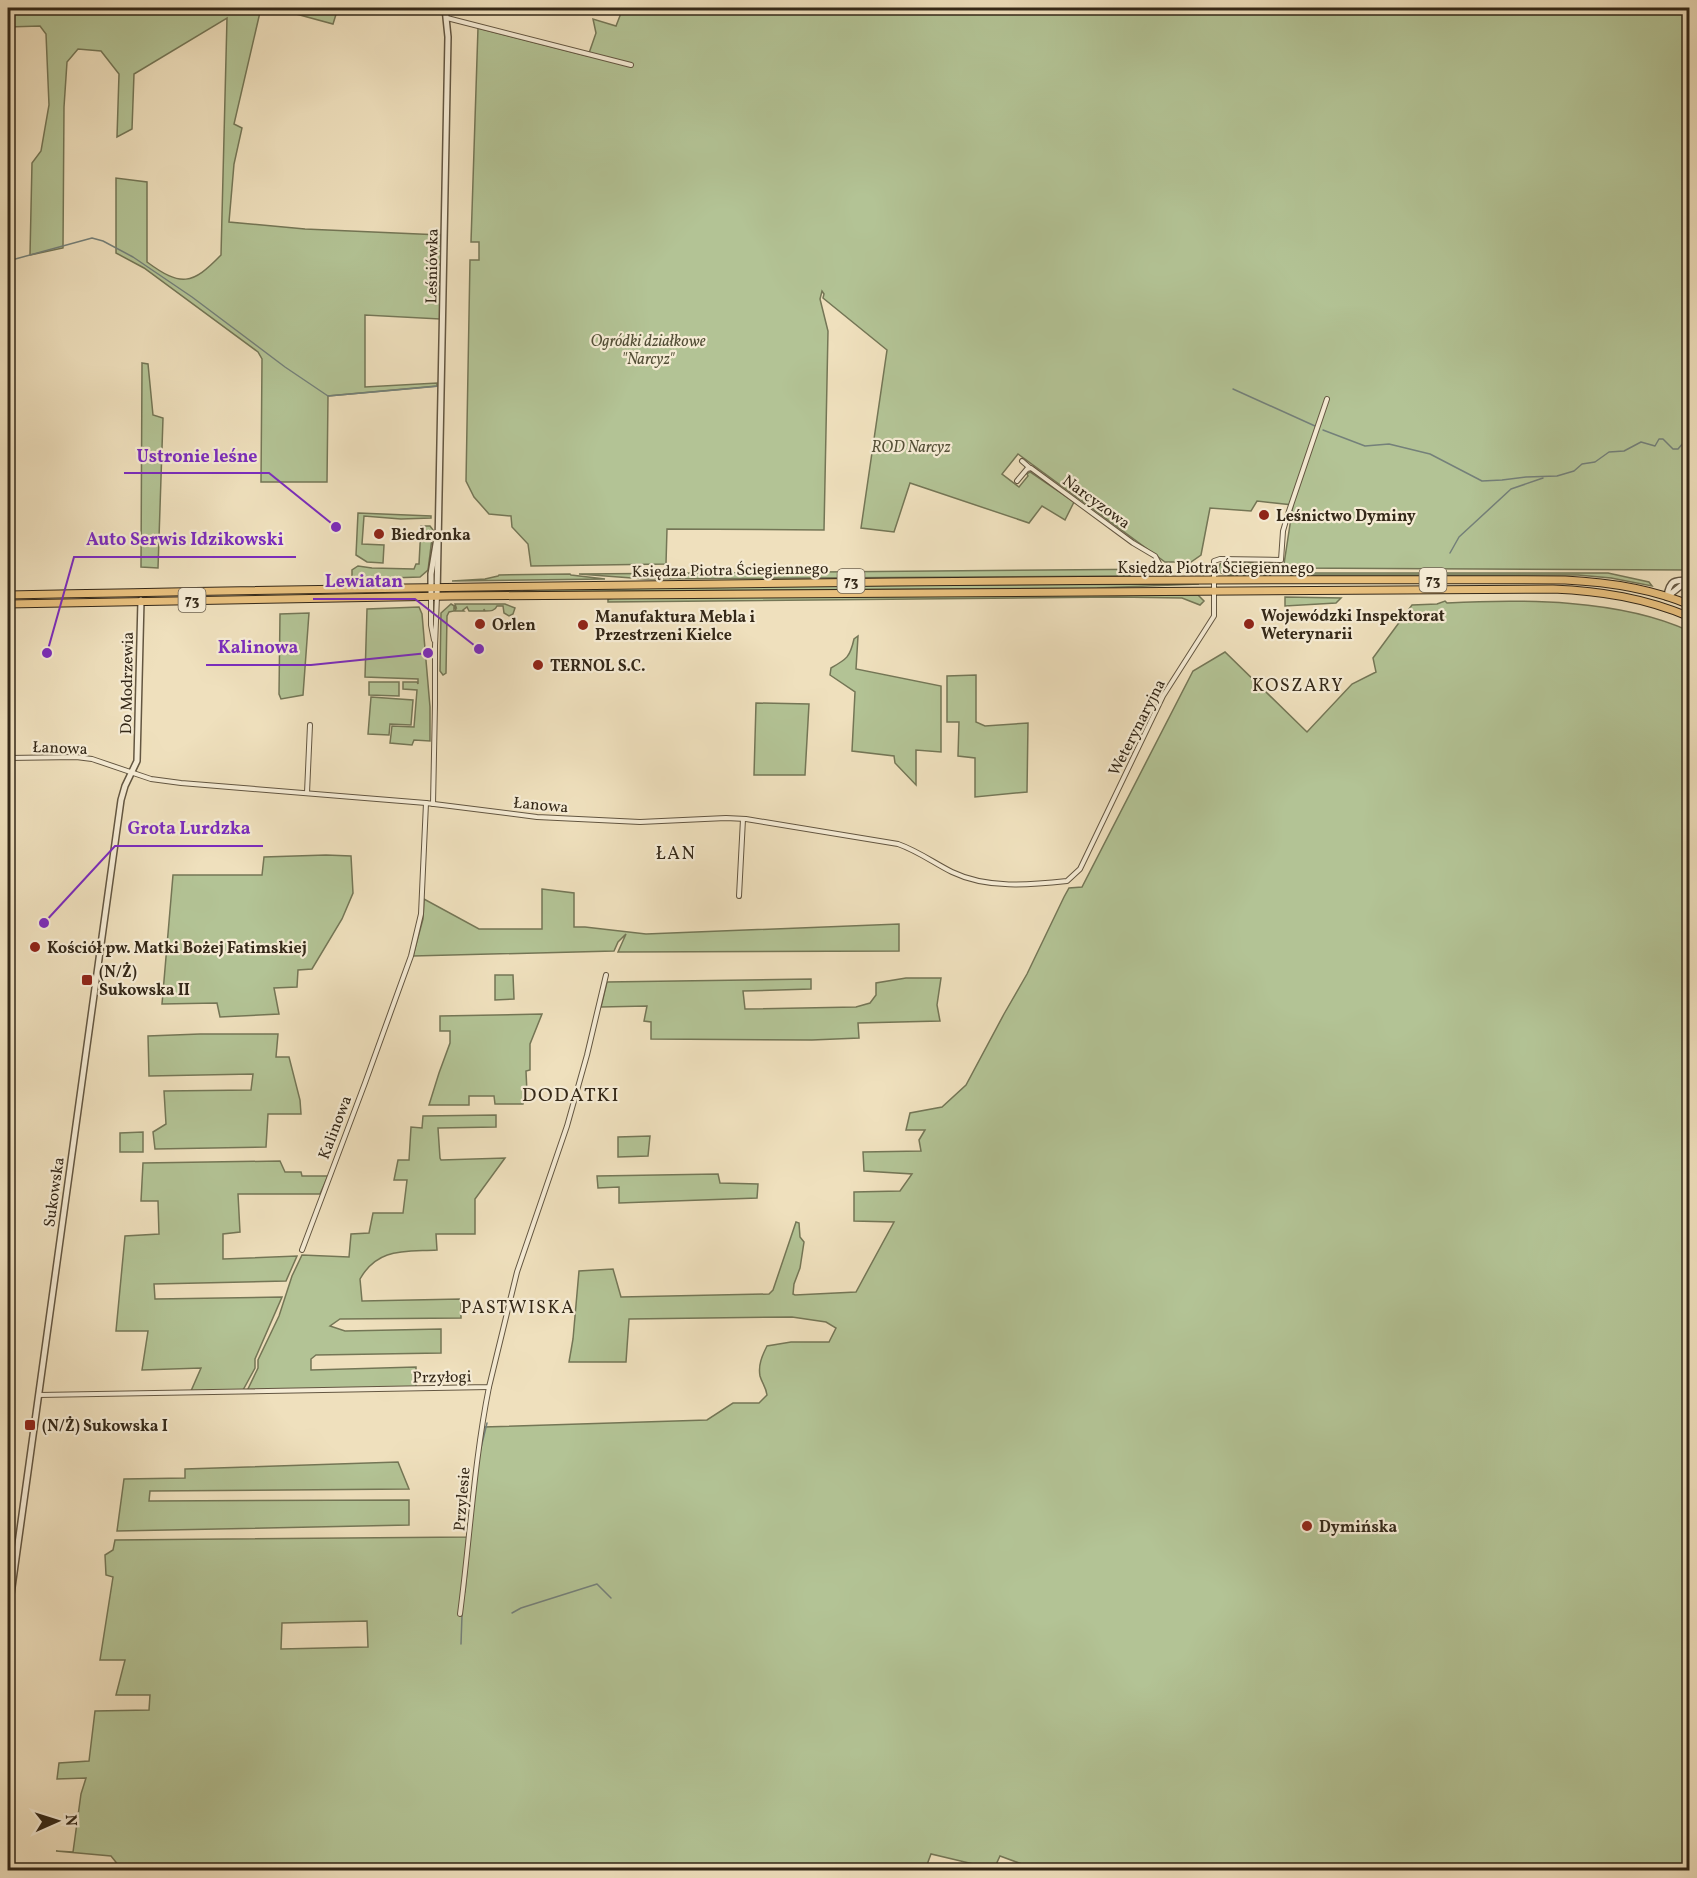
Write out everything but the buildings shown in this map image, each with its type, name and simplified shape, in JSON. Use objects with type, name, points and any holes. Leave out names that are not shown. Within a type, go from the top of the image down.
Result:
[{"type":"main road","name":"Księdza Piotra Ściegiennego","points":[[8,595],[434,586],[866,581],[1565,580],[1611,584],[1667,597]]},
{"type":"main road","name":"Księdza Piotra Ściegiennego","points":[[8,604],[434,596],[1553,589],[1611,594],[1663,606]]},
{"type":"main road","name":"73","points":[[1667,597],[1688,605]]},
{"type":"main road","points":[[1663,606],[1667,597]]},
{"type":"main road","name":"73","points":[[1663,606],[1689,617]]},
{"type":"street","name":"Leśniówka","points":[[434,586],[439,524],[446,8]]},
{"type":"street","points":[[447,18],[631,65]]},
{"type":"street","points":[[1215,580],[1215,561],[1218,560],[1281,560],[1288,514],[1327,399]]},
{"type":"street","name":"Narcyzowa","points":[[1022,461],[1133,543],[1155,556],[1161,567]]},
{"type":"street","points":[[1017,481],[1027,469],[1031,468]]},
{"type":"street","name":"Weterynaryjna","points":[[1067,881],[1080,869],[1163,696],[1214,616],[1215,580]]},
{"type":"street","points":[[1667,597],[1689,582]]},
{"type":"street","points":[[1688,605],[1686,591],[1689,582]]},
{"type":"street","points":[[433,804],[434,586]]},
{"type":"street","name":"Do Modrzewia","points":[[132,773],[137,761],[138,747],[143,592]]},
{"type":"street","points":[[308,793],[310,724]]},
{"type":"street","name":"Łanowa","points":[[8,758],[76,757],[92,759],[151,779],[181,783],[426,803],[537,817],[640,822],[743,819],[898,844],[914,850],[954,873],[981,882],[997,884],[1067,881]]},
{"type":"street","name":"Sukowska","points":[[8,1616],[118,820],[123,793],[132,773]]},
{"type":"street","name":"Kalinowa","points":[[302,1250],[411,956],[421,914],[426,803]]},
{"type":"street","points":[[740,896],[743,819]]},
{"type":"street","name":"Przyłogi","points":[[39,1395],[489,1388],[516,1272],[567,1126],[606,975]]},
{"type":"street","name":"Przylesie","points":[[460,1614],[473,1486],[489,1388]]},
{"type":"green space","points":[[8,8],[261,8],[234,124],[242,128],[234,164],[229,222],[305,229],[441,235],[440,319],[365,315],[365,387],[437,383],[437,386],[328,396],[327,482],[261,482],[262,359],[258,352],[144,268],[116,253],[116,178],[147,182],[147,262],[169,276],[186,279],[202,272],[221,255],[227,18],[134,74],[132,129],[117,137],[119,74],[101,51],[78,49],[67,62],[64,107],[63,248],[30,255],[32,163],[41,151],[49,105],[46,34],[40,26],[8,27]]},
{"type":"green space","points":[[274,8],[338,8],[333,24]]},
{"type":"green space","points":[[623,8],[1689,8],[1689,570],[1289,568],[1284,564],[1293,505],[1257,501],[1251,511],[1210,508],[1201,555],[1191,562],[1165,562],[1018,454],[1002,474],[1019,487],[1030,472],[1074,502],[1065,520],[1042,506],[1029,523],[910,483],[894,532],[861,528],[887,350],[823,298],[822,291],[820,299],[828,331],[824,530],[667,529],[666,564],[531,566],[528,544],[512,527],[511,516],[489,514],[474,497],[466,481],[470,260],[479,260],[479,242],[471,242],[478,28],[588,56],[596,33],[593,19],[616,26]]},
{"type":"green space","points":[[142,363],[148,364],[153,415],[163,418],[158,568],[141,567]]},
{"type":"green space","points":[[358,513],[431,516],[431,518],[401,519],[364,516],[362,544],[384,545],[383,563],[367,562],[356,555]]},
{"type":"green space","points":[[421,526],[430,526],[433,530],[428,570],[420,577],[362,579],[352,577],[352,570],[358,566],[414,569],[416,564],[419,564]]},
{"type":"green space","points":[[1224,562],[1280,563],[1280,573],[1608,573],[1649,582],[1652,586],[1611,578],[1578,575],[1226,575],[1219,570],[1220,564]]},
{"type":"green space","points":[[1170,569],[1170,574],[1131,574],[1130,576],[645,579],[579,574]]},
{"type":"green space","points":[[570,574],[605,579],[452,581],[485,579],[499,575]]},
{"type":"green space","points":[[1199,584],[1097,588],[451,592],[523,591],[548,588],[733,586]]},
{"type":"green space","points":[[1198,595],[1204,601],[1200,605],[1182,598],[1117,597],[608,602],[608,599],[615,598]]},
{"type":"green space","points":[[1285,597],[1341,598],[1336,603],[1285,606]]},
{"type":"green space","points":[[1445,601],[1447,603],[1507,601],[1602,607],[1662,620],[1689,631],[1689,1870],[1038,1870],[1000,1856],[994,1869],[931,1854],[925,1870],[210,1870],[211,1865],[119,1866],[111,1856],[56,1851],[73,1852],[81,1794],[86,1778],[57,1779],[59,1763],[89,1761],[95,1711],[149,1710],[150,1695],[116,1695],[125,1660],[100,1660],[113,1577],[106,1575],[105,1555],[113,1550],[115,1540],[470,1537],[483,1427],[707,1420],[733,1403],[759,1403],[767,1395],[760,1372],[761,1361],[767,1346],[791,1342],[829,1342],[836,1328],[826,1322],[792,1317],[629,1319],[626,1362],[569,1362],[579,1271],[613,1269],[621,1297],[769,1294],[773,1290],[796,1222],[799,1223],[800,1237],[804,1242],[793,1294],[856,1292],[894,1222],[854,1221],[854,1192],[900,1191],[912,1174],[864,1171],[863,1152],[921,1151],[919,1140],[925,1130],[906,1130],[910,1113],[942,1107],[966,1085],[1027,974],[1069,888],[1082,887],[1193,671],[1225,652],[1307,732],[1352,684],[1376,672],[1373,658],[1412,605],[1437,604]],"holes":[[[367,1621],[368,1647],[281,1649],[282,1623]]]},
{"type":"green space","points":[[451,604],[456,607],[455,604],[505,604],[515,608],[513,614],[509,616],[504,613],[503,606],[487,611],[484,609],[484,611],[469,611],[467,607],[464,611],[455,611],[454,607],[454,611],[449,612],[447,616],[446,673],[443,675],[440,671],[441,613]]},
{"type":"green space","points":[[419,607],[422,614],[430,707],[430,741],[414,740],[412,745],[390,743],[392,726],[414,727],[417,690],[403,689],[403,682],[417,682],[418,684],[418,679],[365,677],[367,609]]},
{"type":"green space","points":[[309,613],[303,695],[281,699],[279,694],[280,614]]},
{"type":"green space","points":[[858,636],[856,669],[941,686],[941,752],[916,750],[916,785],[895,763],[894,756],[852,751],[855,692],[830,675],[831,668],[847,657],[854,639]]},
{"type":"green space","points":[[976,675],[976,722],[985,726],[1028,723],[1027,792],[975,797],[975,758],[958,756],[959,722],[947,722],[947,676]]},
{"type":"green space","points":[[369,682],[399,682],[399,696],[369,695]]},
{"type":"green space","points":[[371,697],[413,700],[411,725],[390,724],[389,735],[368,734]]},
{"type":"green space","points":[[756,703],[809,704],[805,775],[754,775]]},
{"type":"green space","points":[[351,856],[353,893],[342,919],[312,969],[298,970],[297,987],[274,988],[279,1014],[220,1017],[217,1003],[162,1004],[173,875],[262,875],[264,857]]},
{"type":"green space","points":[[542,889],[574,893],[574,927],[646,934],[899,924],[899,951],[618,952],[626,934],[618,942],[614,951],[413,956],[423,919],[424,899],[479,929],[542,929]]},
{"type":"green space","points":[[495,975],[513,975],[514,999],[495,1000]]},
{"type":"green space","points":[[906,978],[941,978],[937,1005],[940,1021],[858,1023],[859,1038],[651,1039],[651,1022],[644,1021],[647,1006],[601,1007],[607,982],[811,979],[811,989],[743,991],[745,1009],[856,1007],[870,1003],[876,995],[876,983]]},
{"type":"green space","points":[[542,1014],[530,1044],[530,1070],[526,1071],[527,1093],[523,1104],[495,1104],[494,1096],[469,1096],[469,1105],[429,1105],[450,1043],[450,1031],[440,1031],[440,1016]]},
{"type":"green space","points":[[278,1034],[276,1057],[289,1057],[300,1100],[301,1114],[268,1114],[266,1147],[155,1149],[153,1132],[166,1124],[164,1091],[251,1090],[253,1074],[149,1076],[148,1036]]},
{"type":"green space","points":[[496,1115],[496,1127],[438,1128],[441,1160],[505,1158],[475,1199],[475,1234],[436,1234],[437,1250],[393,1253],[384,1256],[375,1261],[360,1279],[362,1301],[461,1299],[461,1318],[340,1319],[330,1326],[345,1331],[441,1329],[441,1353],[316,1355],[311,1359],[311,1370],[416,1367],[416,1387],[247,1391],[302,1255],[349,1257],[351,1234],[369,1233],[373,1213],[403,1213],[407,1180],[394,1180],[398,1160],[409,1160],[411,1127],[422,1128],[423,1116]]},
{"type":"green space","points":[[143,1132],[143,1152],[120,1152],[120,1133]]},
{"type":"green space","points":[[650,1136],[648,1156],[618,1157],[618,1137]]},
{"type":"green space","points":[[280,1161],[285,1172],[301,1172],[302,1176],[328,1176],[320,1194],[238,1194],[240,1232],[223,1234],[223,1259],[297,1256],[286,1281],[154,1284],[155,1299],[282,1297],[255,1359],[255,1368],[243,1390],[191,1391],[201,1368],[142,1370],[148,1331],[116,1331],[125,1236],[159,1234],[158,1201],[141,1201],[143,1163]]},
{"type":"green space","points":[[718,1174],[720,1183],[758,1184],[757,1198],[619,1203],[619,1187],[598,1188],[597,1176]]},
{"type":"green space","points":[[398,1462],[409,1489],[150,1491],[149,1501],[409,1500],[409,1525],[117,1531],[124,1479],[185,1478],[185,1469]]},
{"type":"waterway","points":[[8,261],[92,238],[103,241],[133,257],[192,297],[285,367],[328,396],[440,386]]},
{"type":"waterway","points":[[1233,389],[1315,426]]},
{"type":"waterway","points":[[1323,430],[1365,446],[1389,444],[1430,454],[1482,481],[1557,476],[1574,471],[1582,464],[1595,462],[1609,452],[1624,451],[1641,442],[1655,446],[1659,439],[1663,439],[1673,449],[1678,449],[1684,442],[1690,443]]},
{"type":"waterway","points":[[1450,553],[1459,537],[1511,489],[1543,478]]},
{"type":"waterway","points":[[480,1452],[487,1423]]},
{"type":"waterway","points":[[465,1592],[472,1519]]},
{"type":"waterway","points":[[512,1613],[521,1608],[597,1584],[611,1598]]},
{"type":"waterway","points":[[461,1644],[462,1615]]},
{"type":"place","name":"Leśnictwo Dyminy","points":[[1264,515]]},
{"type":"place","name":"Ustronie leśne","points":[[336,527]]},
{"type":"place","name":"Biedronka","points":[[379,534]]},
{"type":"place","name":"Orlen","points":[[480,624]]},
{"type":"place","name":"Wojewódzki Inspektorat Weterynarii","points":[[1249,624]]},
{"type":"place","name":"Manufaktura Mebla i Przestrzeni Kielce","points":[[583,625]]},
{"type":"place","name":"Lewiatan","points":[[479,649]]},
{"type":"place","name":"Auto Serwis Idzikowski","points":[[47,653]]},
{"type":"place","name":"Kalinowa","points":[[428,653]]},
{"type":"place","name":"TERNOL S.C.","points":[[538,665]]},
{"type":"place","name":"Grota Lurdzka","points":[[44,923]]},
{"type":"place","name":"Kościół pw. Matki Bożej Fatimskiej","points":[[35,947]]},
{"type":"place","name":"(N/Ż) Sukowska II","points":[[87,980]]},
{"type":"place","name":"(N/Ż) Sukowska I","points":[[30,1425]]},
{"type":"place","name":"Dymińska","points":[[1307,1526]]},
{"type":"district","name":"KOSZARY","points":[[1298,685]]},
{"type":"district","name":"ŁAN","points":[[676,853]]},
{"type":"district","name":"DODATKI","points":[[571,1094]]},
{"type":"district","name":"PASTWISKA","points":[[518,1307]]},
{"type":"park label","name":"Ogródki działkowe \"Narcyz\"","points":[[648,349]]},
{"type":"park label","name":"ROD Narcyz","points":[[911,446]]}]
